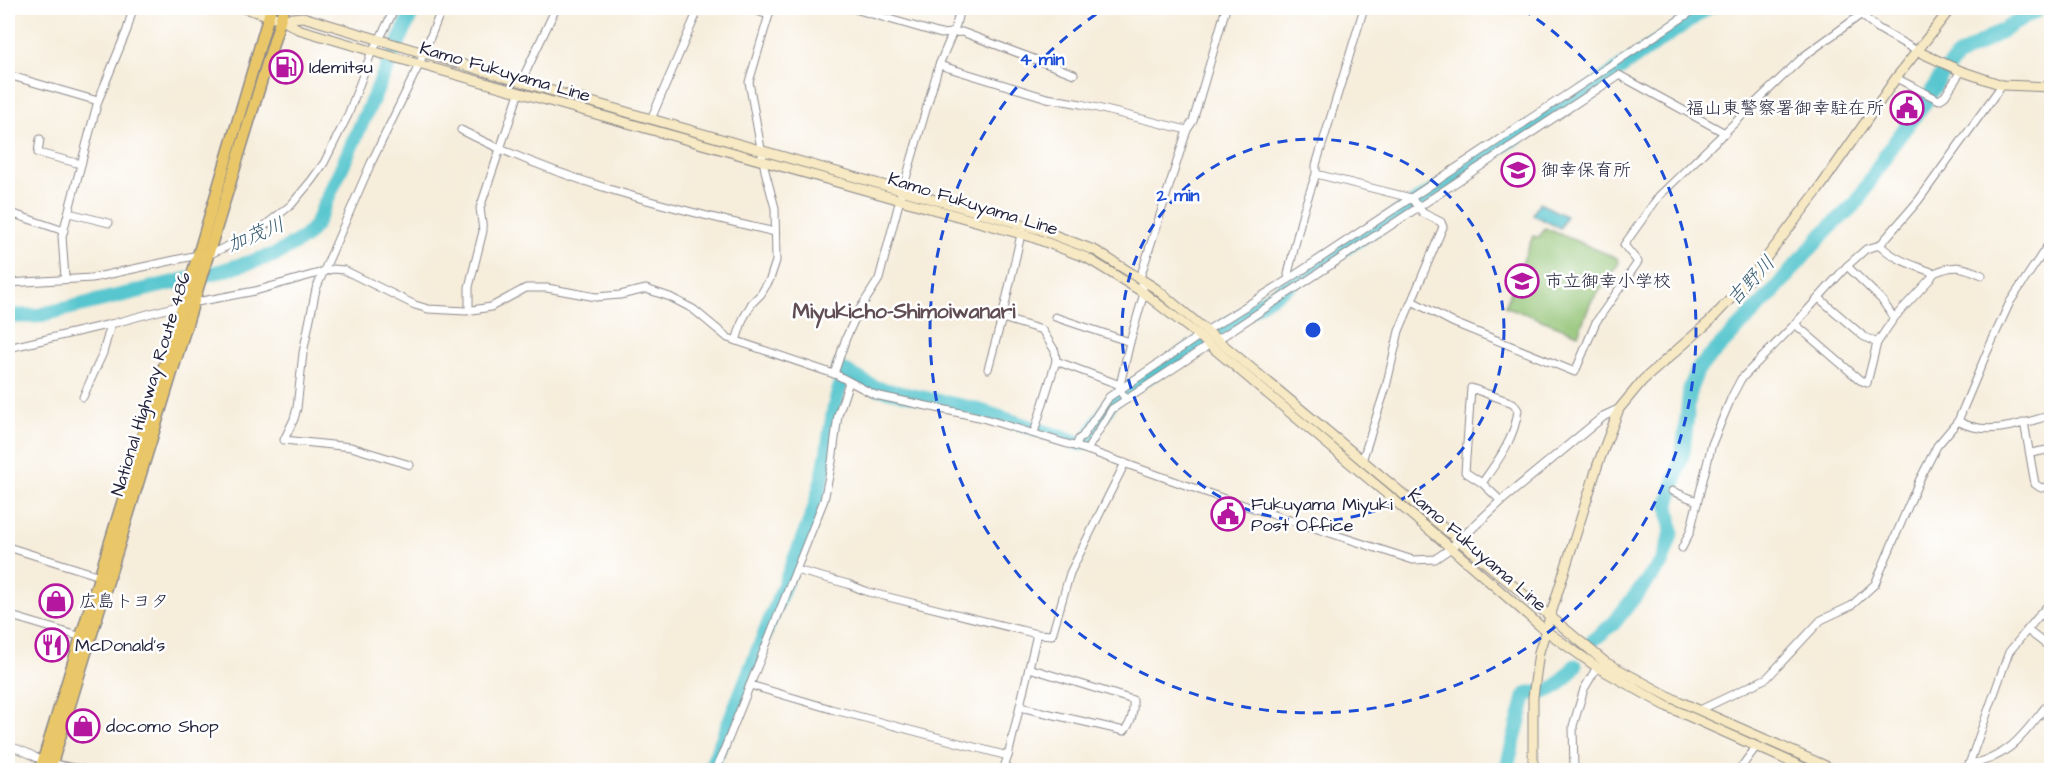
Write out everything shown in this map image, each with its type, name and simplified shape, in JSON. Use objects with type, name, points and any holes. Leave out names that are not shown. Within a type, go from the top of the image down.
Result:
[{"type":"highway","name":"National Highway Route 486","points":[[104,577],[181,305],[203,255],[284,8]]},
{"type":"highway","name":"National Highway Route 486","points":[[40,771],[49,764],[85,638],[192,302],[270,11]]},
{"type":"main road","name":"Kamo Fukuyama Line","points":[[243,8],[270,11],[298,29],[416,64],[519,93],[763,155]]},
{"type":"main road","name":"Kamo Fukuyama Line","points":[[1546,631],[1598,464],[1619,409],[1643,380],[1709,322],[1753,275],[1819,189],[1896,78],[1951,8]]},
{"type":"main road","name":"Kamo Fukuyama Line","points":[[281,19],[303,17],[651,119],[763,155],[1096,251],[1155,288],[1208,338],[1455,545],[1617,669],[1700,710],[1835,771]]},
{"type":"main road","points":[[1917,51],[1957,69],[2002,85],[2052,87]]},
{"type":"main road","name":"Kamo Fukuyama Line","points":[[1023,229],[1087,258],[1144,292],[1208,338],[1362,461],[1546,631],[1597,667],[1668,707],[1809,771]]},
{"type":"main road","points":[[1533,771],[1533,693],[1539,652],[1546,631]]},
{"type":"street","points":[[65,278],[62,236],[98,101],[127,30],[133,8]]},
{"type":"street","points":[[8,282],[92,278],[203,255],[254,234],[291,205],[324,163],[348,115],[395,8]]},
{"type":"street","points":[[410,465],[351,447],[284,440],[297,408],[303,353],[316,289],[442,8]]},
{"type":"street","points":[[521,82],[556,8]]},
{"type":"street","points":[[651,119],[699,8]]},
{"type":"street","points":[[736,341],[752,303],[770,279],[776,261],[774,208],[749,82],[770,11],[750,8]]},
{"type":"street","points":[[850,8],[941,34],[962,32],[1074,74]]},
{"type":"street","points":[[716,771],[824,500],[832,462],[846,338],[858,312],[879,279],[939,65],[956,25],[960,8]]},
{"type":"street","points":[[1122,393],[1130,342],[1144,292],[1140,278],[1187,130],[1193,121],[1226,8]]},
{"type":"street","points":[[1289,279],[1288,274],[1303,212],[1316,174],[1316,165],[1364,8]]},
{"type":"street","points":[[1087,450],[1122,393],[1208,338],[1289,279],[1696,8]]},
{"type":"street","points":[[1412,301],[1452,322],[1575,372],[1596,321],[1638,262],[1624,245],[1659,196],[1804,56],[1870,8]]},
{"type":"street","points":[[1860,14],[1879,29],[1917,51]]},
{"type":"street","points":[[939,65],[1047,99],[1081,104],[1187,130]]},
{"type":"street","points":[[1896,78],[1939,100],[1945,96],[1957,69]]},
{"type":"street","points":[[8,75],[98,101]]},
{"type":"street","points":[[1076,444],[1109,397],[1122,393],[1418,207],[1619,75],[1725,133]]},
{"type":"street","points":[[1682,548],[1690,532],[1712,444],[1731,396],[1741,379],[1847,266],[1866,249],[1880,245],[1918,201],[2002,85]]},
{"type":"street","points":[[469,310],[469,287],[483,231],[480,208],[519,93]]},
{"type":"street","points":[[461,130],[499,149],[568,175],[693,213],[776,232]]},
{"type":"street","points":[[40,139],[38,153],[81,164]]},
{"type":"street","points":[[1316,174],[1411,199],[1423,213],[1441,222],[1443,227],[1399,331],[1386,387],[1362,461]]},
{"type":"street","points":[[8,212],[64,231]]},
{"type":"street","points":[[69,213],[109,223]]},
{"type":"street","points":[[988,369],[1023,229]]},
{"type":"street","points":[[1700,710],[1767,678],[1821,620],[1851,606],[1875,584],[1919,481],[1937,446],[1958,421],[2010,302],[2052,239]]},
{"type":"street","points":[[1880,245],[1885,251],[1905,262],[1934,273]]},
{"type":"street","points":[[1847,266],[1881,299],[1894,318]]},
{"type":"street","points":[[1795,324],[1860,380],[1868,383],[1877,343],[1894,318],[1934,273],[1948,267],[1957,267],[1982,275]]},
{"type":"street","points":[[8,348],[192,302],[299,280],[333,268],[344,270],[415,305],[428,309],[469,310],[491,307],[526,288],[547,288],[596,297],[620,295],[646,289],[670,297],[693,309],[728,338],[842,378],[875,395],[1034,431],[1076,444],[1087,450],[1222,498],[1413,560],[1435,559],[1455,545],[1501,501],[1604,416],[1619,409]]},
{"type":"street","points":[[1819,298],[1863,336],[1877,343]]},
{"type":"street","points":[[1055,317],[1130,342]]},
{"type":"street","points":[[1002,318],[1042,330],[1055,351],[1056,361],[1034,431]]},
{"type":"street","points":[[83,397],[103,353],[111,324]]},
{"type":"street","points":[[1056,361],[1122,393]]},
{"type":"street","points":[[1482,483],[1503,454],[1517,424],[1518,411],[1513,404],[1471,388],[1465,472],[1482,483],[1501,501]]},
{"type":"street","points":[[1958,421],[1992,429],[2052,415]]},
{"type":"street","points":[[2024,422],[2035,484],[2041,488],[2052,486]]},
{"type":"street","points":[[2031,453],[2052,449]]},
{"type":"street","points":[[796,570],[848,584],[868,592],[1037,634],[1052,635],[1070,573],[1125,463]]},
{"type":"street","points":[[1672,491],[1697,501]]},
{"type":"street","points":[[8,547],[104,577]]},
{"type":"street","points":[[1968,767],[2009,652],[2052,600]]},
{"type":"street","points":[[2040,614],[2052,623]]},
{"type":"street","points":[[8,615],[85,638]]},
{"type":"street","points":[[2027,630],[2052,649]]},
{"type":"street","points":[[1003,771],[1037,634]]},
{"type":"street","points":[[1574,771],[1573,726],[1584,689],[1597,667]]},
{"type":"street","points":[[1020,707],[1124,731],[1134,710],[1133,700],[1029,668]]},
{"type":"street","points":[[750,685],[831,710],[1008,756]]},
{"type":"street","points":[[1968,767],[2013,747],[2052,699]]},
{"type":"street","points":[[8,746],[29,752],[49,764],[87,771]]},
{"type":"street","points":[[1739,771],[1756,747]]},
{"type":"green space","points":[[1545,228],[1617,258],[1619,263],[1591,302],[1578,334],[1505,306],[1533,236],[1540,236]]},
{"type":"water","points":[[1539,203],[1566,216],[1560,228],[1533,215]]},
{"type":"waterway","name":"加茂川","points":[[8,316],[36,316],[221,271],[277,254],[305,237],[315,226],[414,8]]},
{"type":"waterway","points":[[839,368],[876,388],[971,408],[1082,444],[1087,440],[1111,402],[1118,396],[1593,87],[1707,8]]},
{"type":"waterway","name":"吉野川","points":[[1593,640],[1613,624],[1662,562],[1672,532],[1668,504],[1683,452],[1690,389],[1698,369],[1773,292],[1823,234],[1857,202],[1890,148],[1957,57],[2041,8]]},
{"type":"waterway","points":[[710,770],[813,513],[825,465],[836,400],[846,372]]},
{"type":"waterway","name":"吉野川","points":[[1506,770],[1525,697],[1528,693],[1544,692],[1555,687],[1575,666]]},
{"type":"place","name":"Idemitsu","points":[[286,67]]},
{"type":"place","name":"福山東警察署御幸駐在所","points":[[1907,108]]},
{"type":"place","name":"御幸保育所","points":[[1518,170]]},
{"type":"place","name":"市立御幸小学校","points":[[1522,281]]},
{"type":"place","name":"Fukuyama Miyuki Post Office","points":[[1228,514]]},
{"type":"place","name":"広島トヨタ","points":[[56,601]]},
{"type":"place","name":"McDonald's","points":[[52,645]]},
{"type":"place","name":"docomo Shop","points":[[83,726]]},
{"type":"district","name":"Miyukicho-Shimoiwanari","points":[[904,311]]}]
